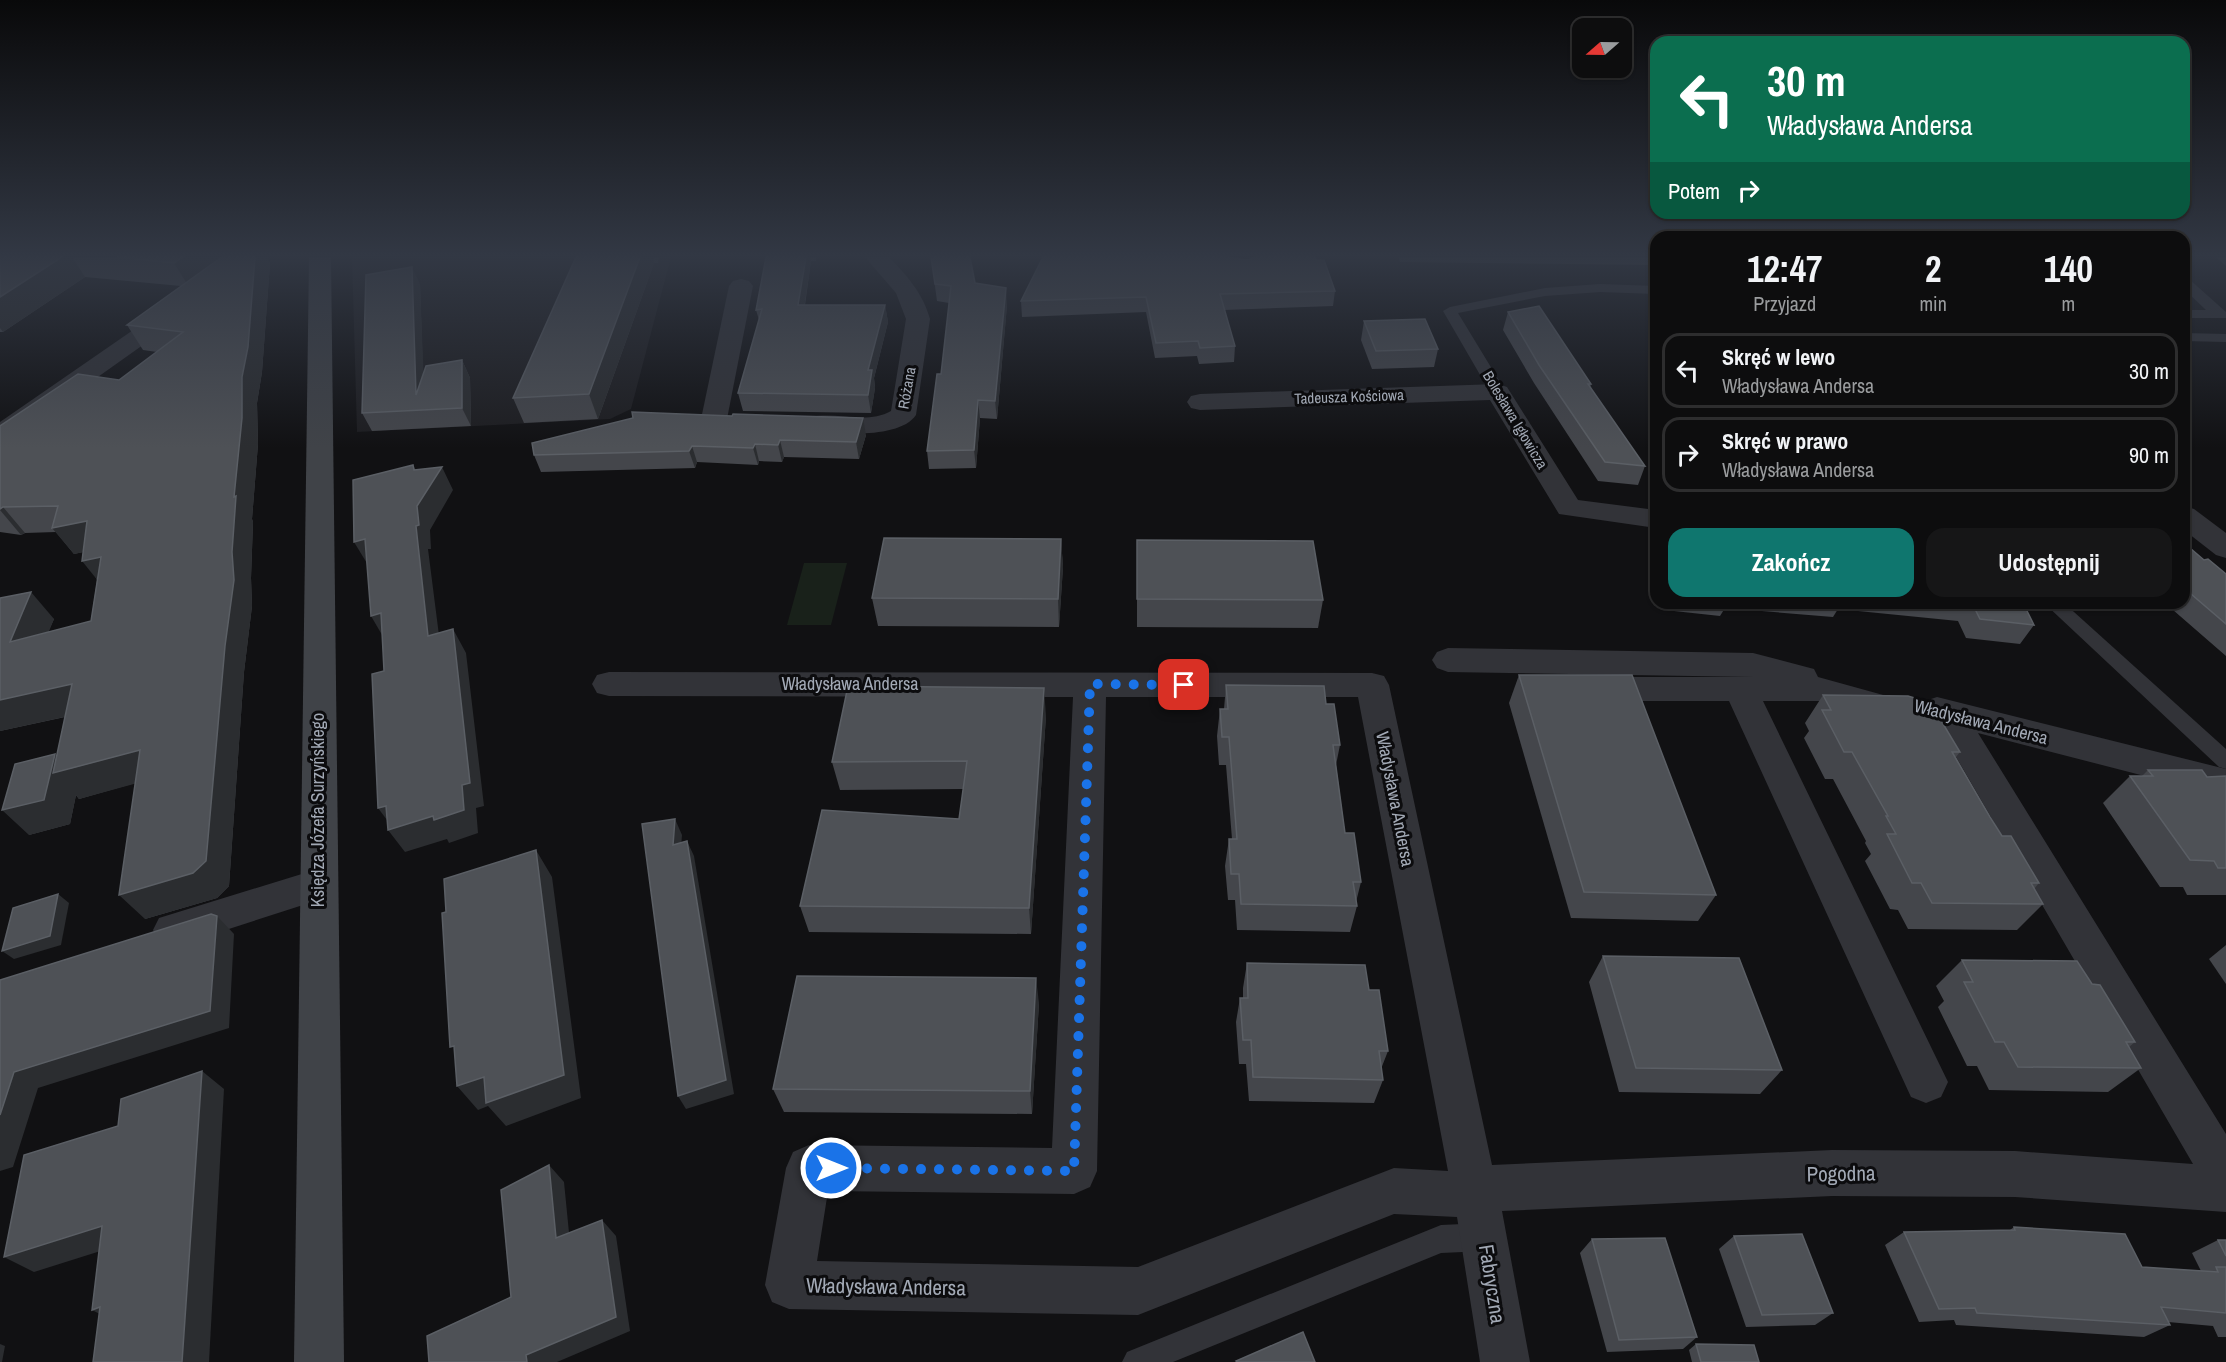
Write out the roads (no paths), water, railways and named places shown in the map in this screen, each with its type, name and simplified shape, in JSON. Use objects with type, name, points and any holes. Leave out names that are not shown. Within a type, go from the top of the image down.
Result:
[{"type":"street","points":[[0,434],[161,321]]},
{"type":"street","name":"Księdza Józefa Surzyńskiego","points":[[319,1362],[320,321]]},
{"type":"street","points":[[715,420],[734,321]]},
{"type":"street","name":"Różana","points":[[797,422],[880,424],[894,422],[903,415],[918,321]]},
{"type":"street","name":"Tadeusza Kościowa","points":[[1200,402],[1498,392]]},
{"type":"street","name":"Bolesława Igłowicza","points":[[1498,392],[1569,508],[1650,518]]},
{"type":"street","points":[[2199,526],[2226,548]]},
{"type":"street","name":"Władysława Andersa","points":[[1448,660],[1753,664],[2226,783]]},
{"type":"street","name":"Władysława Andersa","points":[[609,684],[1090,684],[1372,685],[1478,1207],[1394,1191],[1138,1291],[789,1285],[809,1168],[1074,1171],[1090,684]]},
{"type":"street","name":"Władysława Andersa","points":[[1544,689],[1819,689],[1957,728],[2226,1176]]},
{"type":"street","points":[[1740,689],[1926,1082]]},
{"type":"street","points":[[143,939],[318,885]]},
{"type":"street","name":"Pogodna","points":[[1478,1207],[1844,1173],[2015,1174],[2226,1189]]},
{"type":"street","name":"Fabryczna","points":[[1478,1207],[1505,1362]]},
{"type":"lane","name":"Bolesława Igłowicza","points":[[1456,321],[1498,392]]},
{"type":"lane","points":[[2190,337],[2226,338]]},
{"type":"lane","points":[[2060,609],[2226,761]]},
{"type":"lane","points":[[1137,1362],[1441,1239],[1478,1207]]}]
